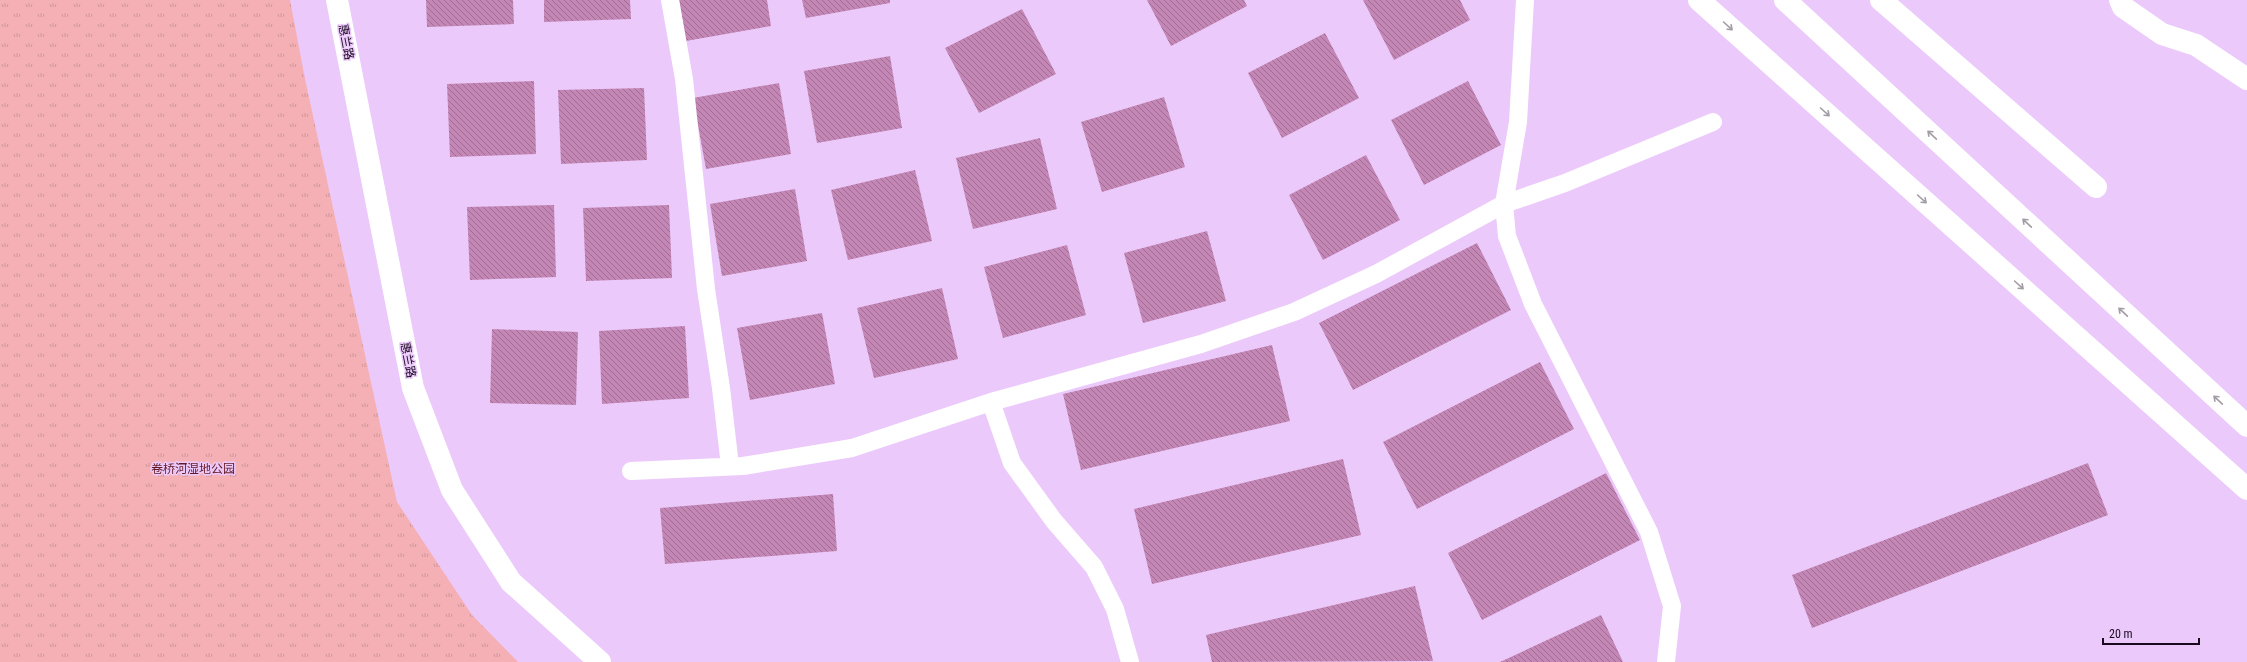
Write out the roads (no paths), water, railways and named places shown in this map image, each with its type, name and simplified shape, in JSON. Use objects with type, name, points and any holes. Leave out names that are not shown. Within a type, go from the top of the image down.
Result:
[{"type":"street","name":"惠兰路","points":[[337,0],[413,388],[452,490],[511,582],[600,662]]},
{"type":"street","points":[[1699,0],[2247,489]]},
{"type":"street","points":[[1785,0],[2247,426]]},
{"type":"street","points":[[1881,0],[2096,187]]},
{"type":"street","points":[[2120,0],[2123,7],[2162,34],[2196,45],[2247,79]]},
{"type":"lane","points":[[670,0],[684,79],[706,289],[720,381],[730,466]]},
{"type":"lane","points":[[1525,0],[1518,122],[1504,204],[1507,236],[1533,304],[1649,532],[1672,606],[1666,662]]},
{"type":"lane","points":[[631,471],[730,466],[852,448],[991,402],[1201,344],[1294,312],[1376,274],[1504,204],[1565,183],[1713,122]]},
{"type":"lane","points":[[991,402],[1012,463],[1054,521],[1094,567],[1115,609],[1130,662]]},
{"type":"park label","name":"卷桥河湿地公园","points":[[193,469]]}]
